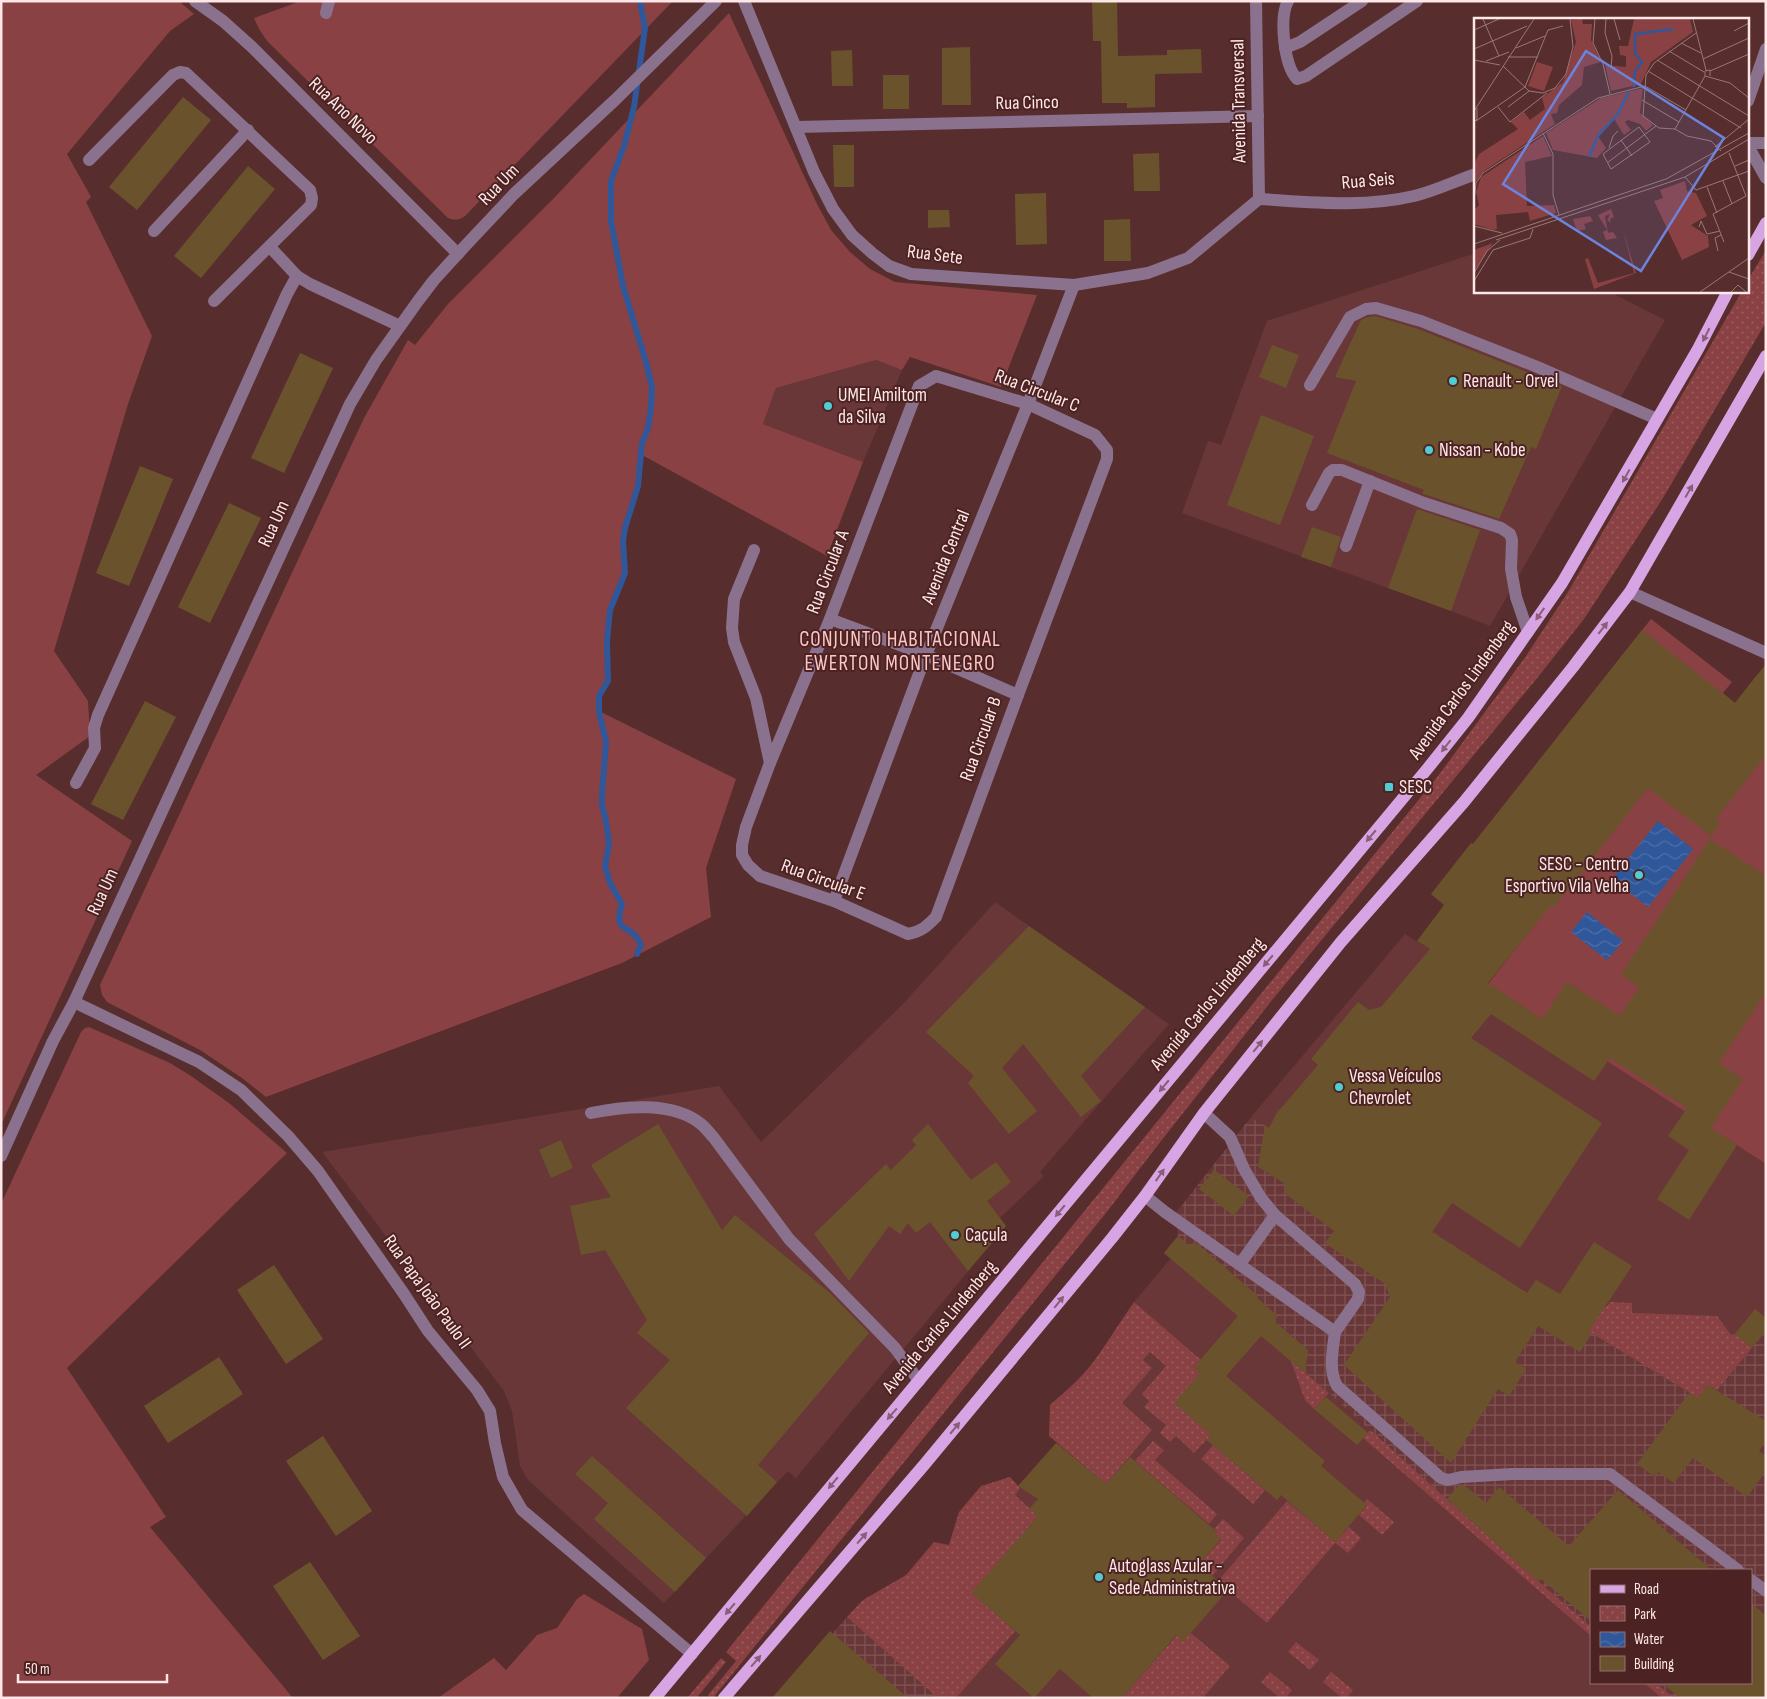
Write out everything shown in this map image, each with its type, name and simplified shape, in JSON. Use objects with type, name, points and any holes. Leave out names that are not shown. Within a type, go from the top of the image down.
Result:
[{"type":"main road","points":[[1750,251],[1766,223]]},
{"type":"main road","name":"Avenida Carlos Lindenberg","points":[[656,1698],[1468,718],[1562,582],[1620,486],[1698,349],[1727,292]]},
{"type":"main road","points":[[724,1698],[930,1458],[1145,1196],[1204,1113],[1341,942],[1464,802],[1568,674],[1630,592],[1766,356]]},
{"type":"street","name":"Rua Ano Novo","points":[[196,1],[223,21],[252,47],[458,254]]},
{"type":"street","name":"Rua Um","points":[[1,1156],[350,404],[376,360],[434,280],[514,194],[615,100],[716,1]]},
{"type":"street","name":"Rua Sete","points":[[744,1],[814,172],[833,209],[852,235],[872,254],[889,266],[911,274],[1074,285],[1148,273],[1188,258],[1260,199]]},
{"type":"street","name":"Avenida Transversal","points":[[1256,1],[1260,199]]},
{"type":"street","points":[[1288,1],[1285,14],[1285,48],[1291,73],[1297,79],[1306,76],[1417,1]]},
{"type":"street","points":[[1285,48],[1300,42],[1362,1]]},
{"type":"street","points":[[1750,95],[1766,49]]},
{"type":"street","points":[[89,160],[173,75],[180,72],[186,73],[310,190],[311,205],[214,301]]},
{"type":"street","name":"Rua Cinco","points":[[797,127],[1258,116]]},
{"type":"street","points":[[154,231],[248,130]]},
{"type":"street","points":[[1750,145],[1766,143]]},
{"type":"street","points":[[1750,149],[1766,178]]},
{"type":"street","name":"Rua Seis","points":[[1260,199],[1348,204],[1380,201],[1414,196],[1474,175]]},
{"type":"street","points":[[270,247],[297,276],[310,284],[400,326]]},
{"type":"street","points":[[76,783],[95,748],[94,728],[98,714],[283,302],[297,276]]},
{"type":"street","name":"Avenida Central","points":[[834,901],[926,655],[1074,285]]},
{"type":"street","points":[[1310,385],[1350,317],[1366,309],[1376,308],[1421,321],[1535,366],[1657,419]]},
{"type":"street","name":"Rua Circular C","points":[[936,376],[1028,404],[1095,435],[1107,450],[1107,459]]},
{"type":"street","name":"Rua Circular A","points":[[742,846],[746,827],[770,763],[830,619],[919,386],[936,376]]},
{"type":"street","name":"Rua Circular B","points":[[908,934],[918,932],[936,917],[1107,459]]},
{"type":"street","points":[[1312,506],[1329,473],[1333,470],[1342,470],[1424,503],[1501,528],[1510,534],[1512,540],[1511,569],[1516,597],[1528,632]]},
{"type":"street","points":[[1346,546],[1370,481]]},
{"type":"street","points":[[754,550],[734,599],[732,628],[734,642],[756,698],[770,763]]},
{"type":"street","points":[[1630,592],[1766,653]]},
{"type":"street","points":[[830,619],[926,655],[1018,695]]},
{"type":"street","name":"Rua Circular E","points":[[742,846],[742,855],[748,865],[760,876],[834,901],[908,934]]},
{"type":"street","name":"Rua Papa João Paulo II","points":[[74,1002],[199,1062],[241,1090],[288,1136],[318,1171],[428,1331],[477,1390],[490,1411],[503,1477],[522,1510],[692,1654]]},
{"type":"street","points":[[592,1112],[620,1107],[665,1109],[684,1114],[701,1124],[714,1138],[789,1239],[895,1348],[919,1381]]},
{"type":"street","points":[[1204,1113],[1230,1136],[1248,1176],[1261,1198],[1275,1215],[1355,1284],[1359,1292],[1358,1299],[1335,1332],[1331,1370],[1332,1377],[1337,1386],[1441,1478],[1448,1480],[1461,1477],[1512,1474],[1610,1474],[1737,1569]]},
{"type":"street","points":[[1145,1196],[1335,1332]]},
{"type":"street","points":[[1240,1264],[1275,1215]]},
{"type":"street","points":[[1752,1581],[1766,1591]]},
{"type":"shaded area","points":[[1474,254],[1474,292],[1610,292],[1665,320],[1490,626],[1182,513],[1208,441],[1221,445],[1267,321]]},
{"type":"shaded area","name":"UMEI Amiltom da Silva","points":[[876,360],[902,370],[863,462],[763,424],[776,388]]},
{"type":"shaded area","points":[[995,902],[1169,1024],[1040,1172],[1044,1176],[1000,1218],[1006,1226],[796,1478],[788,1471],[664,1603],[528,1480],[520,1466],[512,1411],[504,1391],[322,1152],[719,1086],[761,1142],[903,1004]]},
{"type":"shaded area","points":[[1405,934],[1506,995],[1766,1164],[1766,1331],[1717,1390],[1527,1293],[1251,1117]]},
{"type":"shaded area","points":[[1251,1117],[1353,1180],[1527,1293],[1698,1398],[1708,1385],[1717,1390],[1766,1331],[1766,1698],[1674,1698],[1657,1684],[1752,1684],[1752,1569],[1590,1569],[1590,1626],[1322,1387],[1164,1253],[1178,1236],[1175,1214]]},
{"type":"shaded area","name":"Autoglass Azular - Sede Administrativa","points":[[1171,1258],[1322,1387],[1590,1626],[1590,1684],[1657,1684],[1674,1698],[939,1698],[882,1649],[1160,1325],[1134,1302]]},
{"type":"shaded area","points":[[847,1617],[939,1698],[775,1698]]},
{"type":"green space","points":[[1,1],[179,1],[194,14],[170,31],[67,154],[91,197],[86,202],[152,336],[128,404],[54,651],[88,701],[90,736],[36,775],[132,841],[1,1125]]},
{"type":"green space","points":[[301,1],[673,1],[466,215],[456,220],[448,218],[267,41],[254,18]]},
{"type":"green space","points":[[729,13],[817,204],[831,230],[850,252],[870,269],[895,282],[1037,295],[1001,387],[910,357],[902,370],[876,360],[776,388],[763,424],[863,462],[827,556],[642,455],[638,486],[623,541],[625,573],[610,610],[607,641],[608,681],[599,696],[599,711],[736,779],[706,868],[711,917],[622,963],[266,1097],[242,1078],[200,1050],[107,1002],[102,995],[100,985],[364,418],[408,340],[415,345],[448,304],[555,197]]},
{"type":"green space","points":[[1766,250],[1766,322],[1663,498],[1584,619],[1273,999],[1106,1213],[713,1698],[711,1698],[708,1695],[736,1661],[726,1652],[1438,776],[1526,656],[1568,592],[1741,292],[1750,292],[1750,277]]},
{"type":"green space","name":"SESC - Centro Esportivo Vila Velha","points":[[1651,619],[1732,682],[1723,693],[1735,703],[1757,675],[1766,681],[1766,1164],[1488,984],[1550,905],[1473,844]]},
{"type":"green space","points":[[89,1027],[170,1063],[191,1076],[229,1103],[287,1153],[67,1368],[166,1517],[150,1527],[293,1698],[1,1698],[1,1204],[81,1032]]},
{"type":"green space","points":[[1134,1302],[1201,1360],[1194,1367],[1200,1373],[1211,1435],[1194,1453],[1176,1436],[1170,1442],[1160,1433],[1166,1425],[1144,1407],[1149,1401],[1142,1394],[1166,1366],[1150,1352],[1143,1360],[1152,1368],[1122,1403],[1152,1430],[1106,1484],[1049,1436],[1050,1405],[1094,1361]]},
{"type":"green space","points":[[1610,1302],[1632,1303],[1632,1313],[1717,1316],[1731,1335],[1735,1334],[1752,1348],[1717,1390],[1708,1385],[1698,1398],[1585,1329],[1601,1304],[1606,1307]]},
{"type":"green space","points":[[1291,1361],[1329,1393],[1314,1409],[1305,1400]]},
{"type":"green space","points":[[1370,1430],[1590,1626],[1590,1635],[1363,1438]]},
{"type":"green space","points":[[1153,1441],[1164,1450],[1155,1460],[1217,1514],[1209,1524],[1135,1461]]},
{"type":"green space","points":[[1213,1445],[1265,1490],[1253,1504],[1201,1459]]},
{"type":"green space","points":[[1010,1477],[1020,1488],[1015,1495],[1038,1516],[972,1593],[1015,1631],[956,1698],[938,1698],[847,1617],[863,1600],[906,1575],[934,1542],[949,1545],[959,1512],[981,1486]]},
{"type":"green space","points":[[1367,1499],[1394,1522],[1382,1535],[1359,1515],[1367,1506],[1364,1503]]},
{"type":"green space","points":[[1287,1501],[1335,1542],[1349,1527],[1361,1538],[1348,1553],[1335,1543],[1267,1623],[1218,1581]]},
{"type":"green space","points":[[1223,1519],[1244,1538],[1212,1576],[1199,1564],[1221,1540],[1215,1534],[1217,1532],[1214,1529]]},
{"type":"green space","points":[[584,1594],[642,1629],[649,1660],[617,1698],[438,1698],[494,1658],[506,1670],[537,1635],[557,1628],[577,1599]]},
{"type":"green space","points":[[1191,1633],[1230,1666],[1203,1698],[1122,1698],[1177,1635],[1183,1641]]},
{"type":"green space","points":[[1296,1642],[1319,1660],[1310,1670],[1288,1652]]},
{"type":"green space","points":[[721,1658],[726,1662],[698,1696],[699,1698],[687,1698]]},
{"type":"green space","points":[[1270,1672],[1292,1690],[1286,1698],[1280,1698],[1261,1682]]},
{"type":"green space","points":[[1331,1672],[1353,1690],[1347,1698],[1342,1698],[1323,1682]]},
{"type":"green space","points":[[1645,1684],[1657,1684],[1674,1698],[1662,1698]]},
{"type":"water","points":[[1658,821],[1693,849],[1648,907],[1612,879]]},
{"type":"water","points":[[1587,912],[1623,941],[1607,960],[1571,932]]},
{"type":"building","points":[[1092,1],[1117,1],[1118,56],[1167,55],[1167,50],[1201,49],[1202,73],[1155,74],[1155,107],[1127,108],[1127,103],[1102,103],[1101,41],[1093,41]]},
{"type":"building","points":[[970,47],[971,105],[942,105],[942,48]]},
{"type":"building","points":[[852,50],[853,86],[832,86],[831,51]]},
{"type":"building","points":[[883,75],[909,75],[909,109],[883,109]]},
{"type":"building","points":[[183,97],[211,120],[137,210],[109,187]]},
{"type":"building","points":[[833,145],[854,145],[854,187],[834,187]]},
{"type":"building","points":[[1159,153],[1160,191],[1134,191],[1133,154]]},
{"type":"building","points":[[248,166],[275,189],[201,278],[174,256]]},
{"type":"building","points":[[1046,193],[1047,244],[1016,245],[1015,194]]},
{"type":"building","points":[[928,210],[949,210],[950,227],[928,228]]},
{"type":"building","points":[[1130,219],[1131,261],[1104,261],[1104,220]]},
{"type":"building","points":[[1375,316],[1418,329],[1562,386],[1536,449],[1531,447],[1499,519],[1422,494],[1424,490],[1327,453],[1356,381],[1335,377],[1361,320]]},
{"type":"building","points":[[1272,345],[1299,355],[1286,388],[1259,377]]},
{"type":"building","points":[[300,353],[333,368],[284,473],[251,458]]},
{"type":"building","points":[[1261,415],[1314,436],[1280,525],[1227,505]]},
{"type":"building","points":[[140,466],[173,479],[129,586],[96,573]]},
{"type":"building","points":[[229,503],[261,518],[210,623],[178,607]]},
{"type":"building","points":[[1417,509],[1480,530],[1451,611],[1388,588]]},
{"type":"building","points":[[1312,527],[1341,537],[1331,567],[1301,557]]},
{"type":"building","points":[[1642,630],[1735,703],[1766,664],[1766,755],[1716,819],[1721,823],[1711,836],[1648,788],[1554,907],[1551,905],[1488,983],[1542,1019],[1567,982],[1620,1016],[1639,987],[1621,975],[1710,839],[1766,876],[1766,992],[1719,1063],[1743,1079],[1711,1128],[1737,1145],[1689,1220],[1657,1199],[1689,1150],[1668,1136],[1687,1108],[1610,1058],[1594,1081],[1491,1014],[1471,1038],[1602,1123],[1520,1248],[1452,1203],[1432,1232],[1527,1293],[1536,1280],[1560,1294],[1594,1242],[1632,1266],[1589,1331],[1592,1333],[1580,1352],[1538,1326],[1515,1362],[1526,1369],[1509,1396],[1498,1389],[1451,1463],[1344,1365],[1390,1297],[1385,1284],[1325,1243],[1334,1231],[1287,1195],[1284,1183],[1258,1167],[1265,1125],[1269,1128],[1278,1111],[1318,1065],[1311,1059],[1358,1002],[1369,1010],[1381,1007],[1430,949],[1417,941],[1444,905],[1431,894],[1471,843],[1473,844]]},
{"type":"building","points":[[145,701],[176,717],[123,820],[91,804]]},
{"type":"building","points":[[1029,926],[1145,1007],[1081,1076],[1101,1101],[1081,1117],[1023,1044],[1002,1068],[1037,1111],[1009,1134],[968,1083],[974,1076],[926,1032]]},
{"type":"building","points":[[658,1124],[722,1230],[735,1215],[830,1293],[869,1333],[758,1465],[777,1482],[747,1516],[626,1408],[670,1360],[637,1333],[647,1320],[605,1250],[581,1255],[570,1206],[611,1197],[591,1165]]},
{"type":"building","points":[[928,1124],[971,1180],[996,1162],[1011,1182],[987,1201],[1006,1226],[968,1271],[930,1222],[916,1233],[908,1223],[900,1234],[889,1226],[849,1281],[814,1234],[886,1164],[891,1170],[916,1145],[912,1140]]},
{"type":"building","points":[[561,1140],[573,1168],[551,1178],[539,1150]]},
{"type":"building","points":[[1214,1170],[1249,1196],[1234,1216],[1199,1189]]},
{"type":"building","points":[[1178,1236],[1190,1246],[1194,1242],[1201,1247],[1258,1296],[1257,1298],[1278,1316],[1274,1321],[1308,1350],[1305,1373],[1261,1336],[1226,1376],[1325,1461],[1321,1466],[1367,1505],[1335,1542],[1281,1495],[1277,1500],[1206,1440],[1211,1435],[1174,1403],[1200,1373],[1194,1367],[1238,1316],[1164,1253]]},
{"type":"building","points":[[274,1265],[323,1339],[286,1364],[237,1290]]},
{"type":"building","points":[[1755,1309],[1766,1318],[1766,1331],[1752,1348],[1735,1334]]},
{"type":"building","points":[[219,1357],[243,1394],[168,1443],[144,1406]]},
{"type":"building","points":[[1708,1385],[1766,1421],[1766,1441],[1759,1451],[1766,1456],[1766,1471],[1747,1497],[1693,1458],[1674,1483],[1658,1472],[1655,1477],[1637,1464],[1689,1393],[1698,1398]]},
{"type":"building","points":[[1326,1397],[1368,1433],[1357,1445],[1314,1409]]},
{"type":"building","points":[[323,1436],[372,1511],[336,1536],[286,1461]]},
{"type":"building","name":"Autoglass Azular - Sede Administrativa","points":[[1056,1443],[1106,1484],[1130,1457],[1217,1532],[1215,1534],[1221,1539],[1199,1564],[1228,1590],[1183,1642],[1176,1635],[1122,1698],[1093,1698],[1060,1669],[1034,1698],[995,1664],[1020,1635],[971,1593],[1038,1516],[1029,1509],[1038,1499],[1018,1486]]},
{"type":"building","points":[[592,1456],[706,1558],[675,1592],[594,1519],[608,1503],[575,1474]]},
{"type":"building","points":[[1464,1485],[1486,1503],[1499,1487],[1569,1546],[1618,1490],[1711,1569],[1590,1569],[1590,1620],[1541,1579],[1539,1582],[1447,1499],[1458,1486]]},
{"type":"building","points":[[310,1562],[360,1636],[323,1660],[273,1586]]},
{"type":"building","points":[[1752,1604],[1766,1616],[1766,1698],[1680,1698],[1663,1684],[1752,1684]]},
{"type":"building","points":[[830,1631],[908,1698],[772,1698]]},
{"type":"waterway","points":[[637,954],[641,945],[633,933],[624,928],[619,921],[622,904],[610,883],[605,866],[609,844],[602,805],[606,742],[599,711],[599,696],[608,681],[607,641],[610,610],[625,573],[623,541],[625,528],[638,486],[642,443],[648,428],[651,408],[652,387],[623,286],[611,221],[611,181],[624,146],[634,107],[645,28],[640,1]]},
{"type":"place","name":"Renault - Orvel","points":[[1453,381]]},
{"type":"place","name":"UMEI Amiltom da Silva","points":[[828,406]]},
{"type":"place","name":"Nissan - Kobe","points":[[1429,450]]},
{"type":"place","name":"SESC","points":[[1389,787]]},
{"type":"place","name":"SESC - Centro Esportivo Vila Velha","points":[[1639,875]]},
{"type":"place","name":"Vessa Veículos Chevrolet","points":[[1339,1087]]},
{"type":"place","name":"Caçula","points":[[955,1235]]},
{"type":"place","name":"Autoglass Azular - Sede Administrativa","points":[[1099,1577]]},
{"type":"district","name":"CONJUNTO HABITACIONAL EWERTON MONTENEGRO","points":[[900,651]]}]
